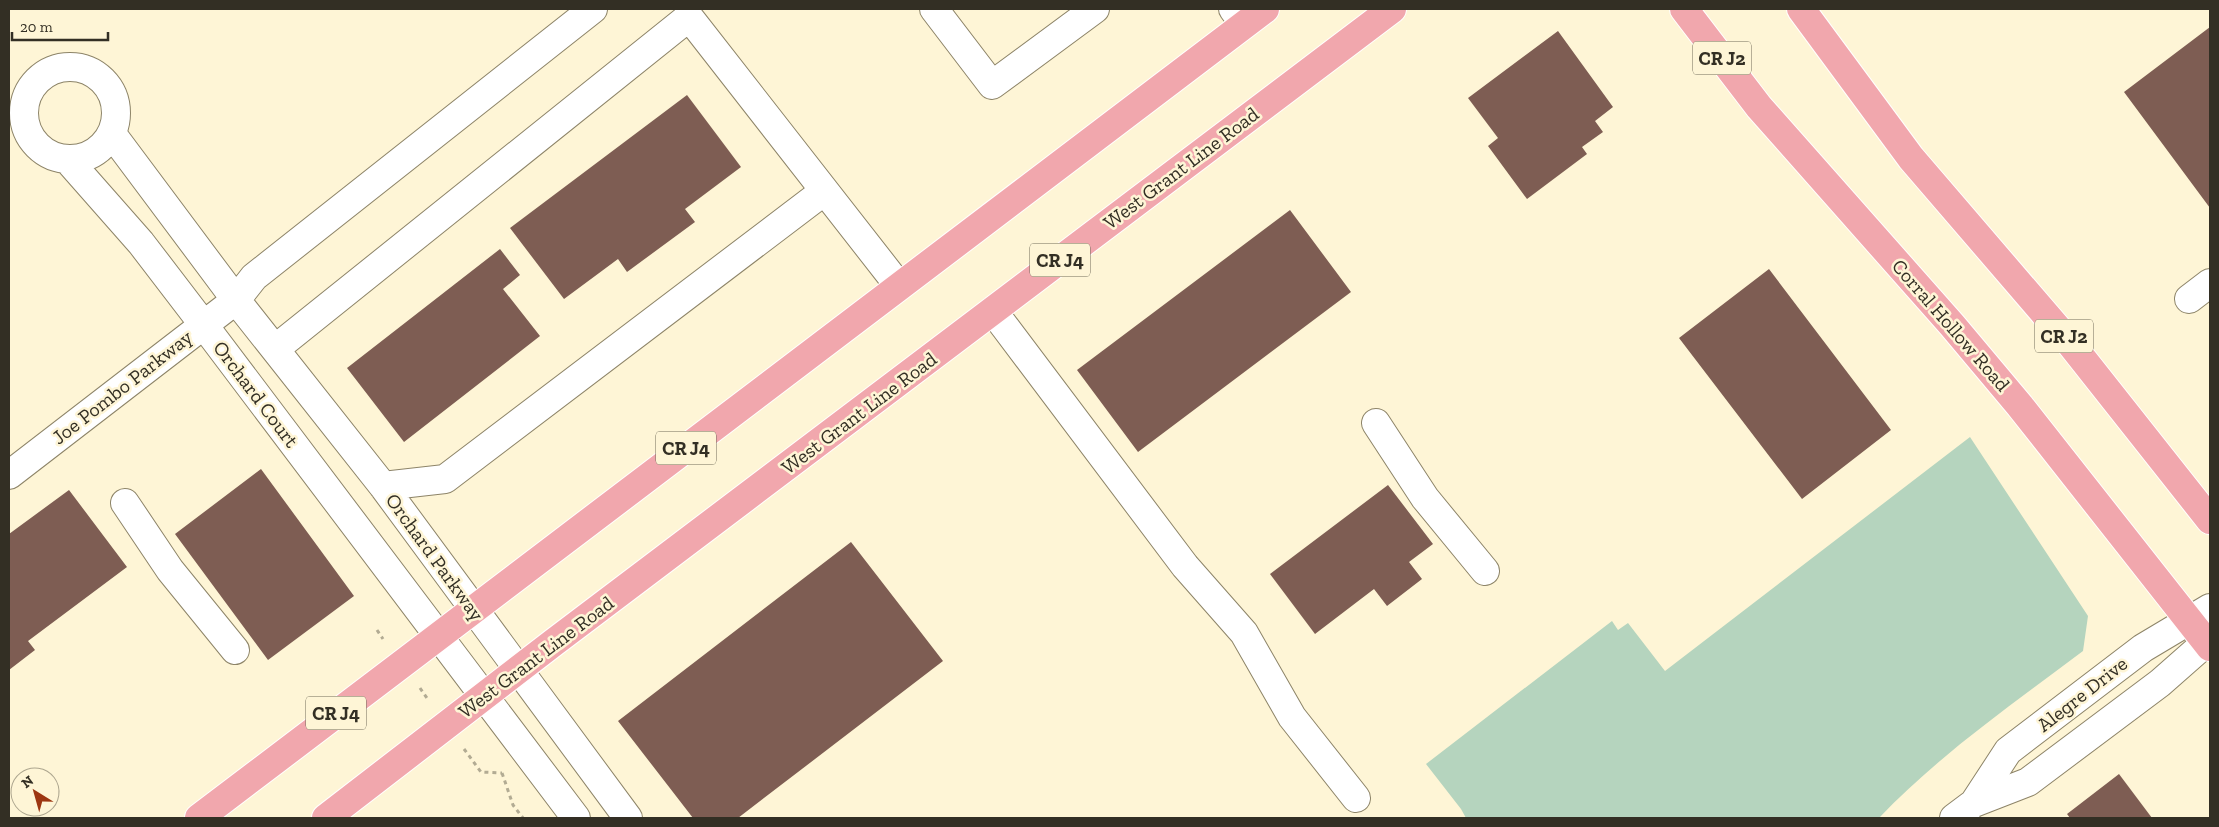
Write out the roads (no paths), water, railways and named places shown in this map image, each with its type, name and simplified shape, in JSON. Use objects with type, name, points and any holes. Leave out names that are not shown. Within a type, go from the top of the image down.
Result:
[{"type":"main road","name":"West Grant Line Road","points":[[326,818],[484,696],[1392,9]]},
{"type":"main road","name":"Corral Hollow Road","points":[[1684,9],[1759,107],[1952,325],[2199,614],[2209,643]]},
{"type":"main road","name":"CR J2","points":[[1801,9],[1911,158],[2070,343],[2210,520]]},
{"type":"main road","name":"CR J4","points":[[200,818],[401,663],[899,286],[1247,14]]},
{"type":"street","name":"Joe Pombo Parkway","points":[[9,475],[236,300],[254,277],[593,9]]},
{"type":"street","points":[[934,9],[992,85],[1095,9]]},
{"type":"street","points":[[275,349],[689,17],[823,192],[899,286]]},
{"type":"street","points":[[74,66],[92,72],[106,83],[114,99],[117,116],[112,134],[100,148],[85,157],[66,159],[49,154],[35,143],[17,112],[29,92],[41,78],[56,69],[74,66]]},
{"type":"street","name":"Orchard Parkway","points":[[112,134],[236,300],[383,486],[474,609],[517,671],[628,818]]},
{"type":"street","name":"Orchard Court","points":[[66,159],[141,243],[439,635]]},
{"type":"street","points":[[383,486],[446,479],[823,192]]},
{"type":"street","points":[[2189,299],[2210,282]]},
{"type":"street","points":[[993,311],[1185,566],[1244,633],[1292,717],[1356,798]]},
{"type":"street","points":[[1376,423],[1425,498],[1485,571]]},
{"type":"street","points":[[125,503],[170,570],[235,650]]},
{"type":"street","name":"Alegre Drive","points":[[1972,813],[2008,751],[2142,648],[2199,614]]},
{"type":"street","points":[[439,635],[576,818]]},
{"type":"street","name":"Alegre Drive","points":[[1972,813],[2028,782],[2160,683],[2209,643]]}]
